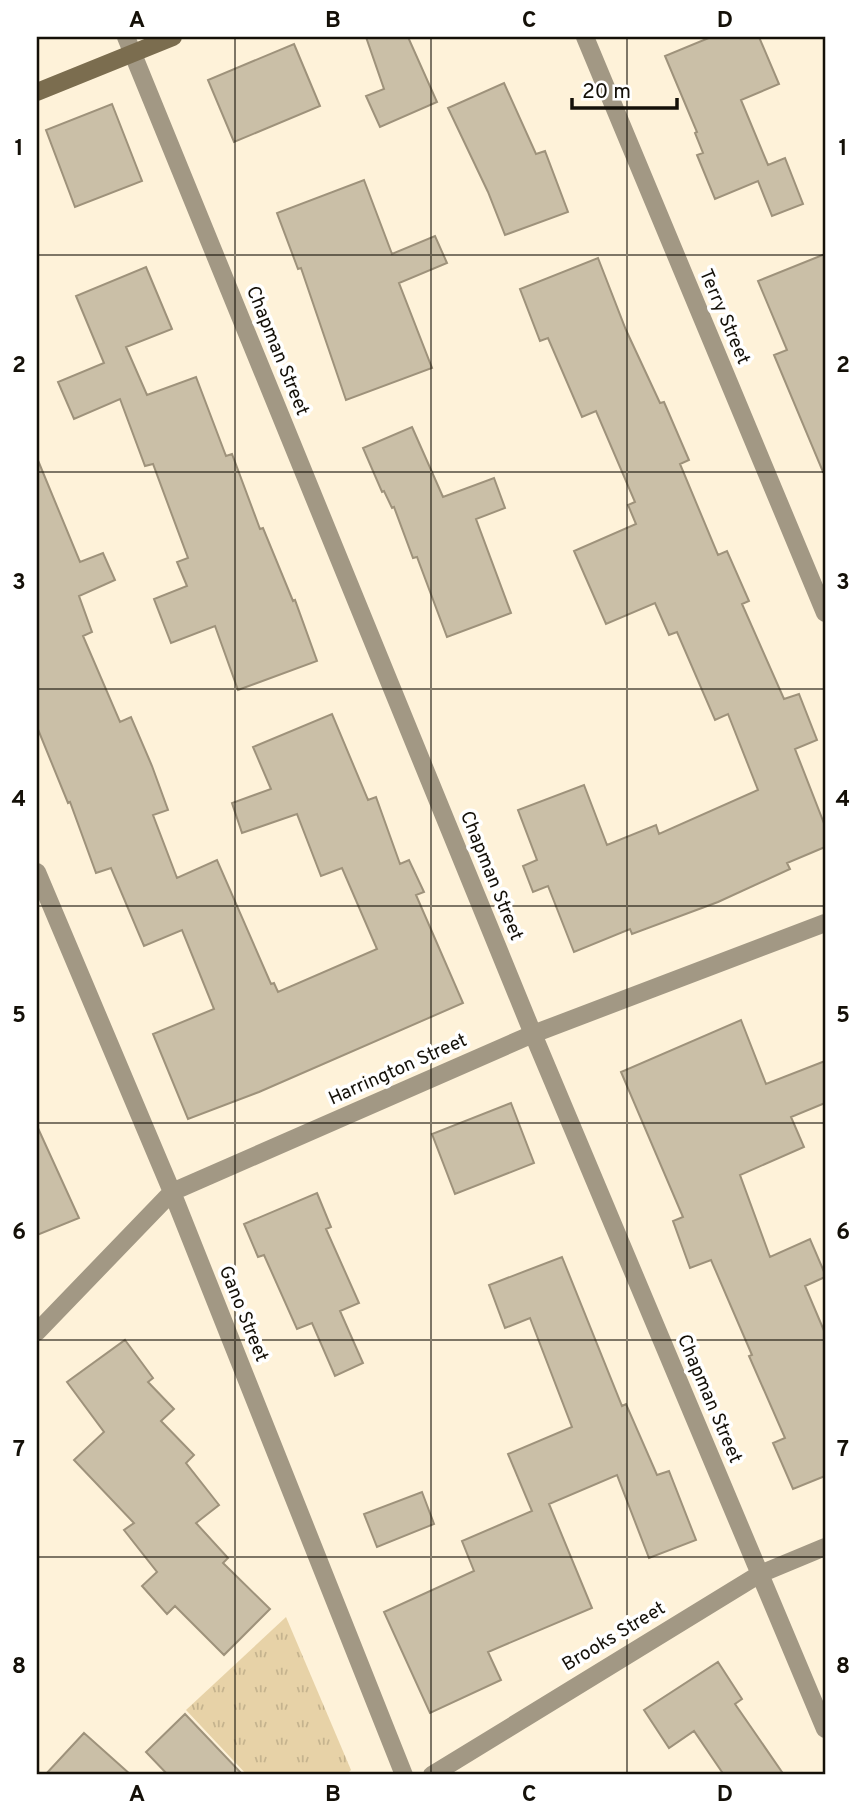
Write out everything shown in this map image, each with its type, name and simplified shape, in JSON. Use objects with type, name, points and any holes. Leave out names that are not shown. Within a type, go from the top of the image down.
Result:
[{"type":"main road","points":[[37,92],[129,45],[173,37]]},
{"type":"street","name":"Terry Street","points":[[585,37],[825,613]]},
{"type":"street","name":"Chapman Street","points":[[129,45],[533,1034],[825,1729]]},
{"type":"street","name":"Gano Street","points":[[37,872],[172,1192],[404,1775]]},
{"type":"street","name":"Harrington Street","points":[[37,1332],[172,1192],[533,1034],[825,923]]},
{"type":"street","name":"Brooks Street","points":[[432,1775],[760,1574],[825,1546]]},
{"type":"green space","points":[[286,1617],[351,1770],[346,1775],[247,1775],[186,1710]]},
{"type":"building","points":[[366,37],[408,37],[437,102],[380,127],[366,96],[384,89]]},
{"type":"building","points":[[711,37],[759,37],[779,84],[741,100],[768,165],[785,158],[803,204],[772,216],[758,181],[715,199],[697,155],[703,153],[695,133],[697,132],[665,56]]},
{"type":"building","points":[[294,44],[320,106],[234,142],[208,80]]},
{"type":"building","points":[[504,83],[536,154],[545,151],[568,212],[505,235],[448,108]]},
{"type":"building","points":[[112,104],[142,181],[75,207],[46,130]]},
{"type":"building","points":[[364,180],[392,254],[435,236],[447,263],[399,283],[432,368],[346,400],[301,268],[298,269],[277,213]]},
{"type":"building","points":[[825,254],[823,472],[774,355],[787,350],[758,281]]},
{"type":"building","points":[[598,258],[626,330],[660,403],[664,402],[689,460],[680,464],[718,555],[727,551],[749,601],[742,604],[784,699],[799,694],[817,740],[795,749],[825,826],[825,847],[787,863],[790,869],[718,902],[632,934],[630,929],[574,952],[548,886],[533,892],[523,866],[537,860],[518,810],[584,785],[607,845],[656,825],[659,834],[758,790],[728,714],[715,720],[677,632],[669,635],[655,603],[606,624],[574,551],[636,524],[628,505],[635,502],[596,411],[582,417],[548,338],[540,341],[520,289]]},
{"type":"building","points":[[146,267],[172,329],[126,347],[147,395],[196,377],[226,456],[232,454],[260,529],[263,528],[293,601],[295,600],[317,661],[238,690],[215,626],[171,643],[154,599],[187,586],[177,562],[188,558],[153,464],[145,466],[120,399],[74,419],[58,382],[104,363],[76,296]]},
{"type":"building","points":[[412,427],[443,497],[494,478],[505,508],[476,519],[511,613],[447,637],[417,557],[413,558],[394,507],[392,508],[384,491],[382,492],[363,448]]},
{"type":"building","points":[[37,458],[80,562],[103,553],[115,580],[79,596],[92,632],[83,636],[120,722],[131,717],[152,766],[168,810],[153,815],[177,878],[217,860],[271,984],[274,983],[278,992],[377,949],[342,868],[321,876],[297,814],[242,833],[232,803],[271,789],[253,747],[332,714],[368,800],[376,797],[400,864],[409,860],[424,892],[416,895],[463,1003],[259,1092],[188,1119],[153,1034],[214,1009],[182,930],[144,946],[111,868],[96,873],[70,802],[68,803],[37,727]]},
{"type":"building","points":[[741,1020],[766,1084],[825,1061],[825,1103],[791,1117],[804,1147],[740,1175],[770,1257],[810,1239],[825,1274],[825,1277],[805,1286],[825,1333],[825,1476],[793,1489],[773,1443],[785,1438],[749,1356],[752,1355],[711,1260],[690,1268],[673,1221],[683,1217],[621,1072]]},
{"type":"building","points":[[511,1103],[534,1163],[455,1194],[432,1134]]},
{"type":"building","points":[[37,1126],[79,1218],[37,1235]]},
{"type":"building","points":[[317,1193],[331,1227],[326,1229],[359,1303],[340,1311],[363,1363],[335,1376],[312,1323],[297,1329],[264,1255],[258,1257],[244,1224]]},
{"type":"building","points":[[562,1257],[622,1406],[626,1404],[657,1475],[669,1471],[696,1540],[649,1558],[617,1475],[549,1504],[592,1608],[488,1652],[501,1680],[430,1713],[384,1612],[474,1571],[462,1541],[532,1511],[508,1454],[572,1427],[530,1318],[505,1328],[489,1285]]},
{"type":"building","points":[[125,1340],[153,1378],[148,1382],[174,1409],[161,1421],[194,1455],[186,1463],[219,1505],[196,1523],[228,1558],[223,1563],[270,1609],[224,1655],[175,1606],[167,1614],[142,1586],[157,1572],[124,1530],[134,1523],[74,1460],[104,1432],[67,1382]]},
{"type":"building","points":[[422,1492],[434,1524],[377,1547],[364,1514]]},
{"type":"building","points":[[718,1662],[742,1699],[735,1704],[784,1775],[724,1775],[694,1731],[669,1748],[644,1710]]},
{"type":"building","points":[[185,1714],[243,1775],[168,1775],[146,1752]]},
{"type":"building","points":[[84,1733],[131,1775],[45,1775]]}]
